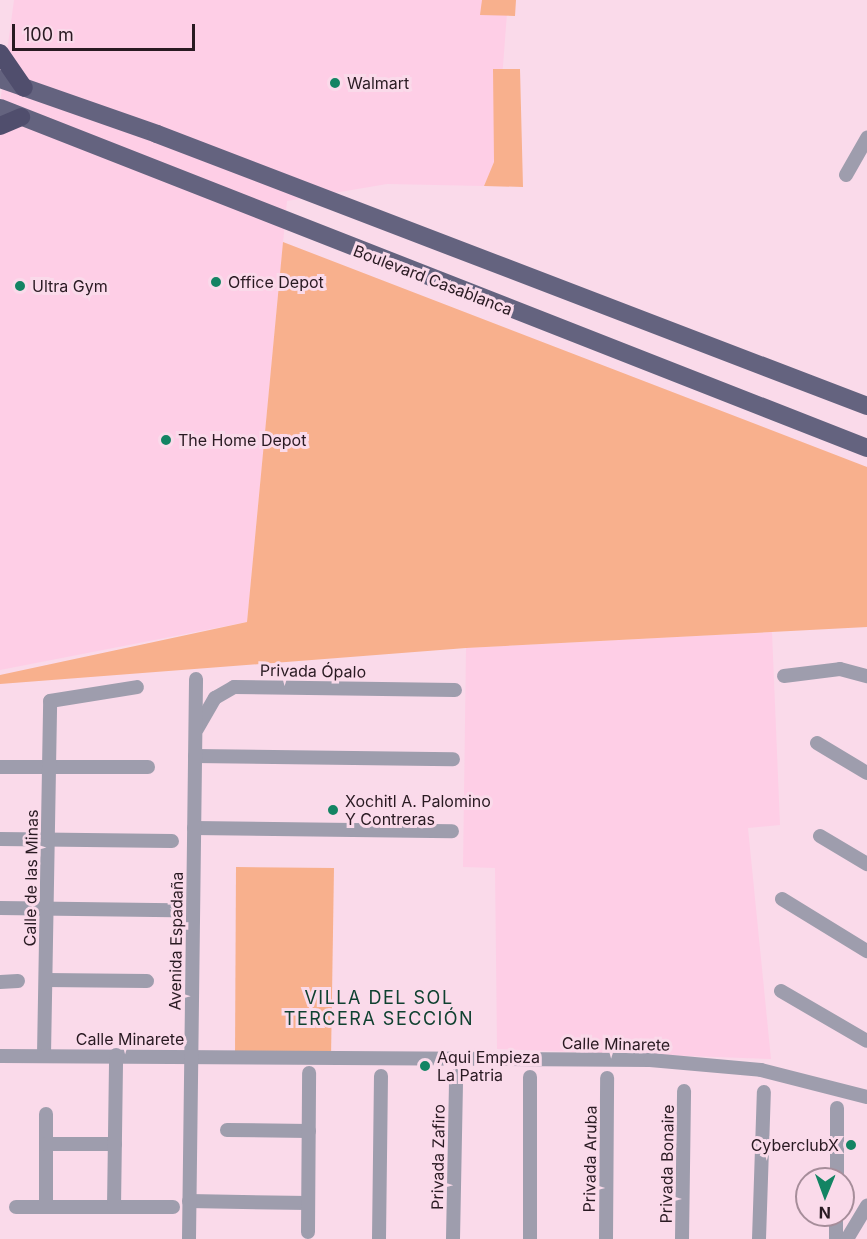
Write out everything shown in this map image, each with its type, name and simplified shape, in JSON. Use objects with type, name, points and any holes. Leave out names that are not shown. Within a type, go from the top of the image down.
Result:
[{"type":"highway","points":[[0,53],[24,87]]},
{"type":"highway","points":[[0,126],[21,117]]},
{"type":"main road","points":[[0,79],[867,406]]},
{"type":"main road","name":"Boulevard Casablanca","points":[[0,108],[867,448]]},
{"type":"street","points":[[846,175],[865,145]]},
{"type":"street","points":[[784,676],[840,669],[867,676]]},
{"type":"street","name":"Avenida Espadaña","points":[[189,1239],[196,679]]},
{"type":"street","name":"Calle de las Minas","points":[[44,1055],[50,701],[137,687]]},
{"type":"street","name":"Privada Ópalo","points":[[195,732],[215,698],[234,687],[455,690]]},
{"type":"street","points":[[818,743],[867,773]]},
{"type":"street","points":[[195,756],[453,759]]},
{"type":"street","points":[[0,767],[148,767]]},
{"type":"street","points":[[194,828],[452,831]]},
{"type":"street","points":[[820,836],[867,864]]},
{"type":"street","points":[[0,839],[172,841]]},
{"type":"street","points":[[782,899],[867,951]]},
{"type":"street","points":[[0,908],[174,910]]},
{"type":"street","points":[[46,980],[147,981]]},
{"type":"street","points":[[0,982],[18,981]]},
{"type":"street","points":[[782,991],[867,1041]]},
{"type":"street","points":[[114,1207],[116,1055]]},
{"type":"street","name":"Calle Minarete","points":[[0,1056],[650,1060],[761,1070],[867,1097]]},
{"type":"street","points":[[308,1232],[309,1073]]},
{"type":"street","name":"Privada Zafiro","points":[[453,1239],[456,1076]]},
{"type":"street","points":[[379,1239],[381,1077]]},
{"type":"street","points":[[530,1077],[530,1239]]},
{"type":"street","name":"Privada Aruba","points":[[606,1239],[607,1078]]},
{"type":"street","name":"Privada Bonaire","points":[[682,1239],[684,1090]]},
{"type":"street","points":[[759,1239],[764,1092]]},
{"type":"street","points":[[837,1108],[837,1167]]},
{"type":"street","points":[[46,1114],[46,1206]]},
{"type":"street","points":[[227,1130],[309,1131]]},
{"type":"street","points":[[46,1144],[115,1143]]},
{"type":"street","points":[[189,1202],[308,1203]]},
{"type":"street","points":[[847,1239],[867,1206]]},
{"type":"street","points":[[16,1207],[173,1207]]},
{"type":"shaded area","points":[[14,0],[508,0],[496,158],[484,186],[387,184],[287,201],[247,622],[0,670],[0,103]]},
{"type":"shaded area","points":[[482,0],[516,0],[515,16],[480,15]]},
{"type":"shaded area","points":[[493,69],[520,69],[523,187],[484,186],[494,162]]},
{"type":"shaded area","points":[[283,242],[867,467],[867,627],[466,648],[0,684],[0,675],[247,622]]},
{"type":"shaded area","points":[[772,632],[780,825],[748,828],[771,1059],[497,1049],[495,868],[463,867],[466,648]]},
{"type":"shaded area","points":[[236,867],[334,868],[331,1058],[235,1056]]},
{"type":"place","name":"Walmart","points":[[335,83]]},
{"type":"place","name":"Office Depot","points":[[216,282]]},
{"type":"place","name":"Ultra Gym","points":[[20,286]]},
{"type":"place","name":"The Home Depot","points":[[166,440]]},
{"type":"place","name":"Xochitl A. Palomino Y Contreras","points":[[333,810]]},
{"type":"place","name":"Aqui Empieza La Patria","points":[[425,1066]]},
{"type":"place","name":"CyberclubX","points":[[851,1145]]},
{"type":"district","name":"VILLA DEL SOL TERCERA SECCIÓN","points":[[379,1009]]}]
